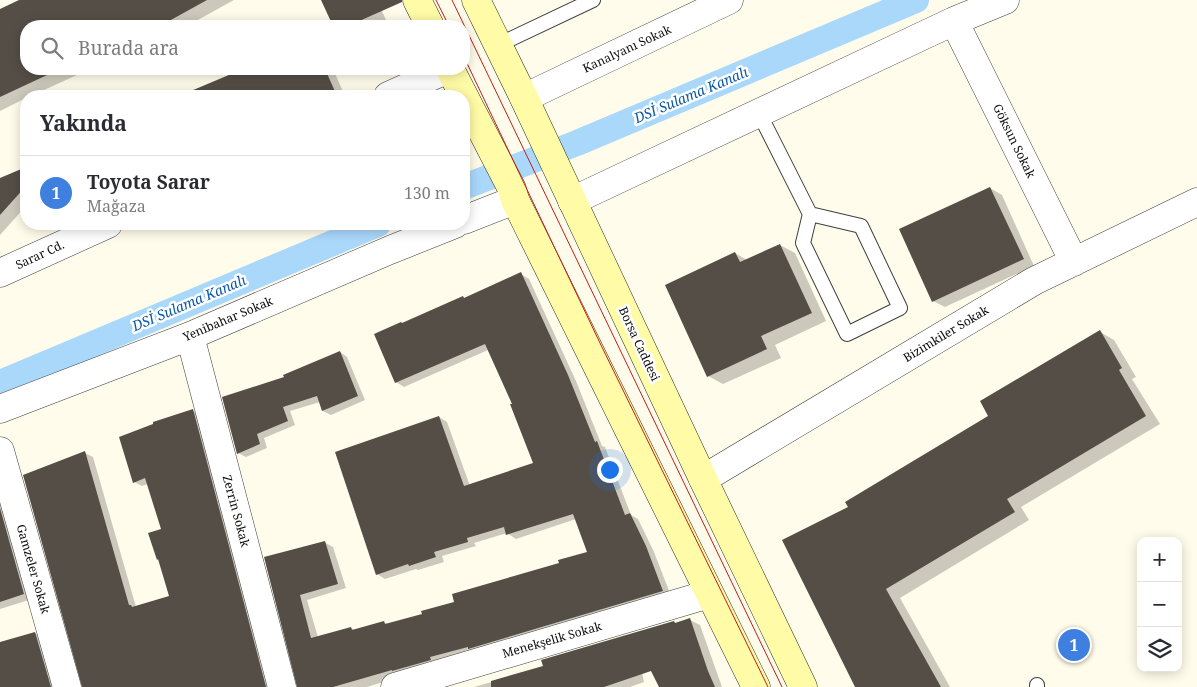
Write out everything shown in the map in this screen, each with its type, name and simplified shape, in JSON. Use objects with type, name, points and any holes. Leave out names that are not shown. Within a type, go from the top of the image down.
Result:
[{"type":"main road","points":[[417,0],[427,20]]},
{"type":"main road","name":"Borsa Caddesi","points":[[476,0],[528,105],[703,479],[803,687]]},
{"type":"main road","points":[[452,75],[460,90]]},
{"type":"main road","points":[[470,108],[756,687]]},
{"type":"street","name":"Kanalyanı Sokak","points":[[528,105],[730,0]]},
{"type":"street","points":[[572,201],[954,21],[1005,0]]},
{"type":"street","name":"Göksun Sokak","points":[[954,21],[1074,262]]},
{"type":"street","points":[[402,90],[435,75]]},
{"type":"street","points":[[470,217],[514,194]]},
{"type":"street","name":"Bizimkiler Sokak","points":[[703,479],[1034,281],[1197,202]]},
{"type":"street","name":"Sarar Cd.","points":[[0,273],[95,230]]},
{"type":"street","name":"Yenibahar Sokak","points":[[0,409],[190,336],[440,230]]},
{"type":"street","name":"Zerrin Sokak","points":[[190,336],[282,687]]},
{"type":"street","name":"Gamzeler Sokak","points":[[0,451],[67,687]]},
{"type":"street","name":"Menekşelik Sokak","points":[[394,687],[709,594]]},
{"type":"lane","points":[[498,45],[593,0]]},
{"type":"lane","points":[[759,113],[810,214],[803,243],[846,334],[900,308],[861,226],[810,214]]},
{"type":"building","points":[[19,0],[207,0],[171,20],[20,20],[20,75],[47,75],[0,97],[0,9]]},
{"type":"building","points":[[321,0],[402,0],[402,2],[362,20],[330,20]]},
{"type":"building","points":[[229,75],[328,75],[334,90],[193,90]]},
{"type":"building","points":[[20,170],[20,193],[0,215],[0,178]]},
{"type":"building","points":[[990,187],[1024,259],[932,302],[899,229]]},
{"type":"building","points":[[780,244],[812,313],[761,336],[767,349],[707,377],[665,285],[735,252],[740,262]]},
{"type":"building","points":[[521,272],[568,375],[595,442],[597,441],[625,515],[630,513],[646,546],[663,591],[468,649],[468,647],[430,657],[431,660],[333,687],[297,687],[264,557],[325,541],[338,584],[300,595],[311,638],[351,627],[352,630],[384,621],[385,624],[422,614],[421,611],[454,602],[452,594],[559,563],[558,560],[587,552],[573,514],[506,535],[504,527],[467,538],[468,542],[434,552],[436,557],[376,575],[335,452],[439,416],[464,486],[533,463],[510,404],[512,404],[485,344],[395,383],[374,334],[463,296],[464,298]]},
{"type":"building","points":[[1100,330],[1122,368],[1119,370],[1146,416],[1007,499],[1015,512],[886,589],[941,687],[855,687],[782,540],[848,507],[845,502],[988,416],[980,401]]},
{"type":"building","points":[[340,351],[358,396],[322,411],[317,396],[283,407],[288,421],[257,434],[260,444],[237,454],[222,397],[284,377],[283,375]]},
{"type":"building","points":[[193,409],[266,687],[82,687],[23,475],[85,451],[129,605],[132,607],[169,596],[148,533],[161,529],[145,478],[133,483],[119,437],[153,424],[153,422]]},
{"type":"building","points":[[0,508],[24,594],[0,602]]},
{"type":"building","points":[[690,618],[715,687],[659,687],[651,671],[604,687],[491,687],[491,681],[543,666],[541,660]]},
{"type":"building","points":[[35,632],[51,687],[0,687],[0,642]]},
{"type":"waterway","name":"DSİ Sulama Kanalı","points":[[470,185],[577,143],[916,0]]},
{"type":"waterway","name":"DSİ Sulama Kanalı","points":[[0,383],[364,230]]},
{"type":"tram line","points":[[436,0],[446,20]]},
{"type":"tram line","points":[[452,0],[462,20]]},
{"type":"tram line","points":[[470,37],[782,687]]},
{"type":"tram line","points":[[470,70],[599,341],[768,687]]},
{"type":"place","name":"Toyota Sarar","points":[[1074,645]]}]
